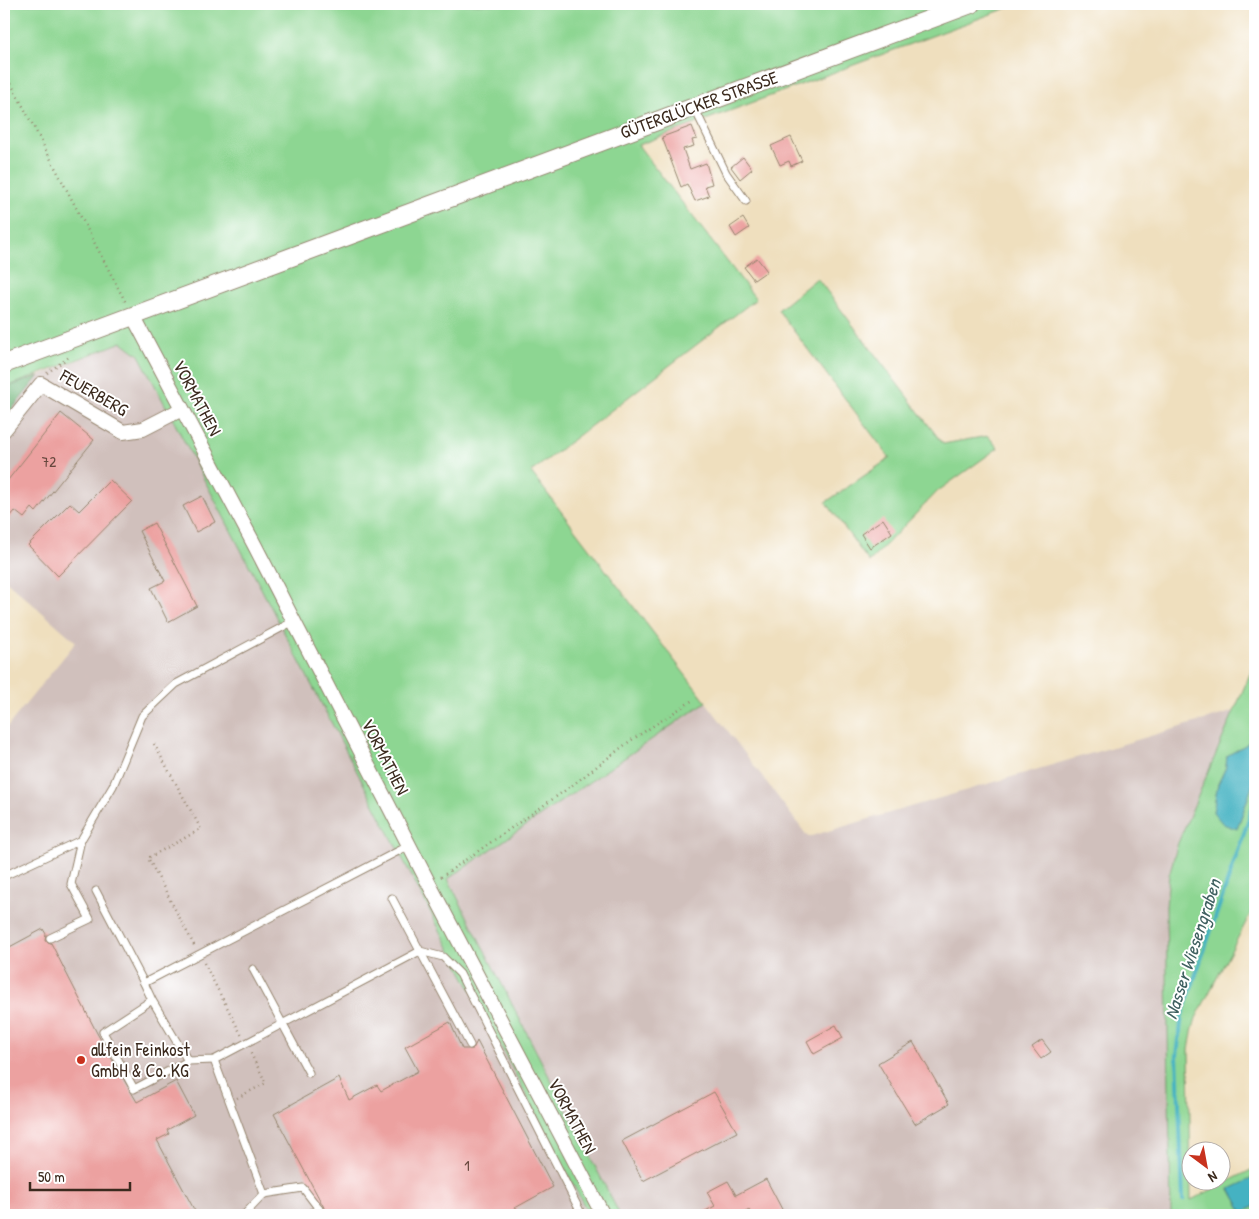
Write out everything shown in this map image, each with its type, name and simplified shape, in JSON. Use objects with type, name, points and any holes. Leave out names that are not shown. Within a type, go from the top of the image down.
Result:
[{"type":"street","name":"GÜTERGLÜCKER STRASSE","points":[[133,316],[971,4]]},
{"type":"street","points":[[4,364],[133,316]]},
{"type":"street","name":"VORMATHEN","points":[[133,316],[603,1215]]},
{"type":"street","name":"FEUERBERG","points":[[4,430],[41,384],[123,432],[142,429],[182,409]]},
{"type":"lane","points":[[693,107],[726,173],[746,201]]},
{"type":"lane","points":[[50,938],[90,919],[70,884],[81,840],[113,786],[142,716],[176,684],[294,621]]},
{"type":"lane","points":[[4,876],[81,840]]},
{"type":"lane","points":[[144,983],[410,846]]},
{"type":"lane","points":[[96,891],[152,1000],[188,1061]]},
{"type":"lane","points":[[392,898],[470,1045]]},
{"type":"lane","points":[[152,1000],[103,1032],[134,1089],[188,1061],[214,1060],[420,951],[443,957],[460,974],[582,1215]]},
{"type":"lane","points":[[253,969],[309,1073]]},
{"type":"lane","points":[[214,1060],[264,1194]]},
{"type":"lane","points":[[244,1215],[264,1194],[303,1188],[320,1212],[306,1215]]},
{"type":"path","points":[[4,70],[133,316]]},
{"type":"path","points":[[429,884],[570,787],[630,741],[693,700]]},
{"type":"path","points":[[154,744],[201,829],[148,858],[266,1083],[230,1101]]},
{"type":"shaded area","points":[[122,342],[139,355],[589,1215],[4,1215],[4,731],[76,642],[4,579],[4,419],[39,376]]},
{"type":"shaded area","points":[[706,702],[808,837],[1235,711],[1178,843],[1169,875],[1166,907],[1171,1215],[620,1215],[448,879]]},
{"type":"green space","points":[[4,4],[1018,4],[638,145],[756,299],[531,472],[706,702],[448,879],[620,1215],[589,1215],[139,355],[122,342],[4,388]]},
{"type":"green space","points":[[817,278],[943,444],[988,436],[998,448],[938,491],[869,562],[826,502],[890,458],[778,310]]},
{"type":"green space","points":[[39,376],[4,419],[4,388]]},
{"type":"green space","points":[[1255,662],[1255,733],[1247,744],[1227,756],[1226,767],[1218,784],[1213,812],[1237,829],[1255,778],[1255,905],[1196,1018],[1192,1032],[1189,1050],[1190,1142],[1182,1142],[1182,1192],[1191,1192],[1191,1200],[1207,1192],[1232,1192],[1243,1212],[1255,1206],[1255,1215],[1171,1215],[1166,907],[1169,875],[1178,843]]},
{"type":"green space","points":[[1255,1168],[1255,1179],[1232,1188],[1232,1180]]},
{"type":"water","points":[[1255,733],[1255,778],[1237,829],[1223,824],[1213,812],[1218,784],[1226,767],[1227,756],[1247,744]]},
{"type":"water","points":[[1255,1177],[1255,1206],[1243,1212],[1232,1192],[1232,1188]]},
{"type":"building","points":[[692,126],[697,139],[692,140],[694,146],[683,149],[690,169],[706,163],[712,184],[705,186],[709,196],[695,201],[687,184],[681,187],[662,137]]},
{"type":"building","points":[[791,137],[802,161],[791,166],[789,161],[780,165],[771,146]]},
{"type":"building","points":[[743,157],[752,169],[740,179],[731,167]]},
{"type":"building","points":[[743,218],[749,228],[736,237],[730,227]]},
{"type":"building","points":[[757,258],[767,271],[754,280],[744,267]]},
{"type":"building","points":[[61,413],[94,440],[36,512],[32,508],[24,518],[15,511],[4,524],[4,485]]},
{"type":"building","points":[[110,480],[132,501],[58,576],[28,545],[70,503],[79,511]]},
{"type":"building","points":[[202,496],[215,522],[196,532],[183,506]]},
{"type":"building","points":[[883,519],[892,533],[870,548],[861,534]]},
{"type":"building","points":[[154,523],[197,606],[168,622],[151,588],[165,581],[139,531]]},
{"type":"building","points":[[43,929],[46,934],[45,941],[51,943],[98,1035],[137,1102],[176,1081],[194,1115],[167,1130],[169,1134],[157,1140],[197,1215],[8,1215],[4,1207],[4,950]]},
{"type":"building","points":[[450,1022],[462,1049],[473,1049],[477,1041],[553,1187],[515,1208],[518,1215],[328,1215],[274,1114],[339,1078],[349,1100],[377,1085],[381,1091],[418,1071],[405,1047]]},
{"type":"building","points":[[836,1025],[843,1038],[814,1054],[807,1041]]},
{"type":"building","points":[[1042,1040],[1051,1052],[1041,1059],[1032,1047]]},
{"type":"building","points":[[913,1042],[949,1104],[915,1124],[878,1063]]},
{"type":"building","points":[[714,1092],[737,1132],[643,1181],[622,1141]]},
{"type":"building","points":[[766,1179],[785,1215],[752,1215],[749,1210],[740,1215],[698,1215],[715,1206],[707,1192],[728,1181],[736,1195]]},
{"type":"waterway","name":"Nasser Wiesengraben","points":[[1183,1200],[1177,1056],[1182,1015],[1255,801]]},
{"type":"place","name":"allfein Feinkost GmbH & Co. KG","points":[[81,1060]]}]
